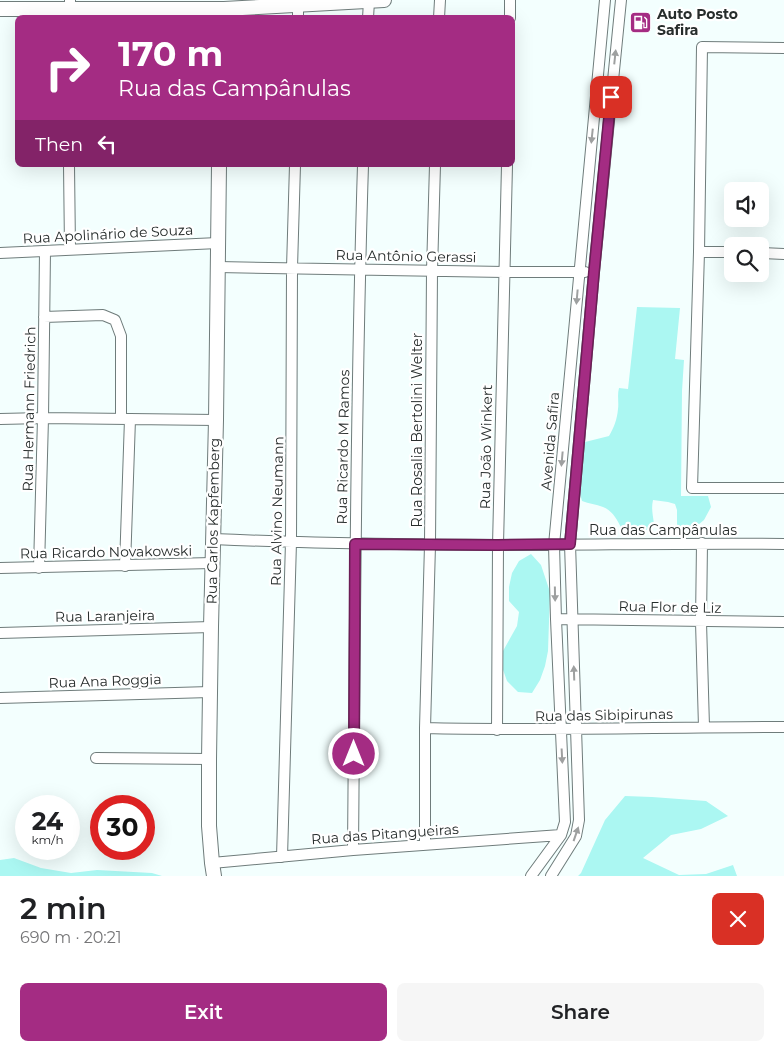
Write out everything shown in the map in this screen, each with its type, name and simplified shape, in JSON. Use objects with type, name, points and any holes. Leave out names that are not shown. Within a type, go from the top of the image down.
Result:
[{"type":"street","points":[[0,9],[20,5],[75,7],[149,4],[298,11],[384,0]]},
{"type":"street","points":[[439,15],[440,0]]},
{"type":"street","points":[[510,0],[510,15]]},
{"type":"street","name":"Avenida Safira","points":[[531,876],[561,835],[565,822],[554,545],[605,0]]},
{"type":"street","name":"Avenida Safira","points":[[551,876],[576,836],[579,820],[570,544],[621,0]]},
{"type":"street","points":[[368,1],[368,15]]},
{"type":"street","points":[[784,48],[702,47],[699,252],[692,488],[784,488]]},
{"type":"street","points":[[69,167],[70,249]]},
{"type":"street","name":"Rua Carlos Kapfemberg","points":[[213,870],[209,826],[209,759],[219,167]]},
{"type":"street","name":"Rua Alvino Neumann","points":[[282,857],[291,542],[294,167]]},
{"type":"street","name":"Rua Ricardo M Ramos","points":[[354,850],[355,544],[363,167]]},
{"type":"street","name":"Rua Rosalia Bertolini Welter","points":[[425,845],[425,728],[430,545],[432,271],[435,167]]},
{"type":"street","name":"Rua João Winkert","points":[[497,730],[498,545],[507,167]]},
{"type":"street","name":"Rua Apolinário de Souza","points":[[0,253],[218,243]]},
{"type":"street","name":"Rua Hermann Friedrich","points":[[39,568],[45,251]]},
{"type":"street","points":[[699,252],[724,252]]},
{"type":"street","points":[[769,253],[784,254]]},
{"type":"street","name":"Rua Antônio Gerassi","points":[[218,267],[594,272]]},
{"type":"street","points":[[44,317],[103,315],[115,320],[121,336],[126,419],[125,566]]},
{"type":"street","points":[[0,419],[216,420]]},
{"type":"street","name":"Rua das Campânulas","points":[[213,539],[430,545],[784,544]]},
{"type":"street","points":[[702,543],[701,622],[704,727]]},
{"type":"street","name":"Rua Ricardo Novakowski","points":[[0,568],[212,563]]},
{"type":"street","name":"Rua Flor de Liz","points":[[556,619],[784,622]]},
{"type":"street","name":"Rua Laranjeira","points":[[0,632],[211,627]]},
{"type":"street","name":"Rua Ana Roggia","points":[[0,698],[210,692]]},
{"type":"street","name":"Rua das Sibipirunas","points":[[425,728],[560,730],[784,727]]},
{"type":"street","points":[[96,758],[209,759]]},
{"type":"street","name":"Rua das Pitangueiras","points":[[213,870],[282,857],[561,835]]},
{"type":"shaded area","points":[[637,307],[680,308],[675,359],[684,360],[681,496],[708,496],[711,507],[704,520],[693,529],[677,532],[677,510],[675,504],[653,500],[654,524],[647,530],[639,532],[622,529],[609,511],[600,506],[582,501],[578,487],[581,457],[585,442],[609,436],[617,417],[619,388],[628,389]]},
{"type":"shaded area","points":[[531,554],[541,565],[550,592],[548,651],[540,680],[532,693],[518,692],[507,681],[502,667],[503,651],[517,626],[519,612],[509,601],[512,573],[519,561]]},
{"type":"shaded area","points":[[625,796],[706,801],[728,816],[701,829],[671,835],[643,858],[679,875],[706,874],[733,865],[737,876],[578,876],[605,820]]},
{"type":"shaded area","points":[[14,858],[15,860],[41,868],[71,873],[97,870],[152,873],[162,876],[0,876],[0,860]]},
{"type":"place","name":"Auto Posto Safira","points":[[641,22]]},
{"type":"route","points":[[354,754],[355,544],[570,544],[611,97]]}]
